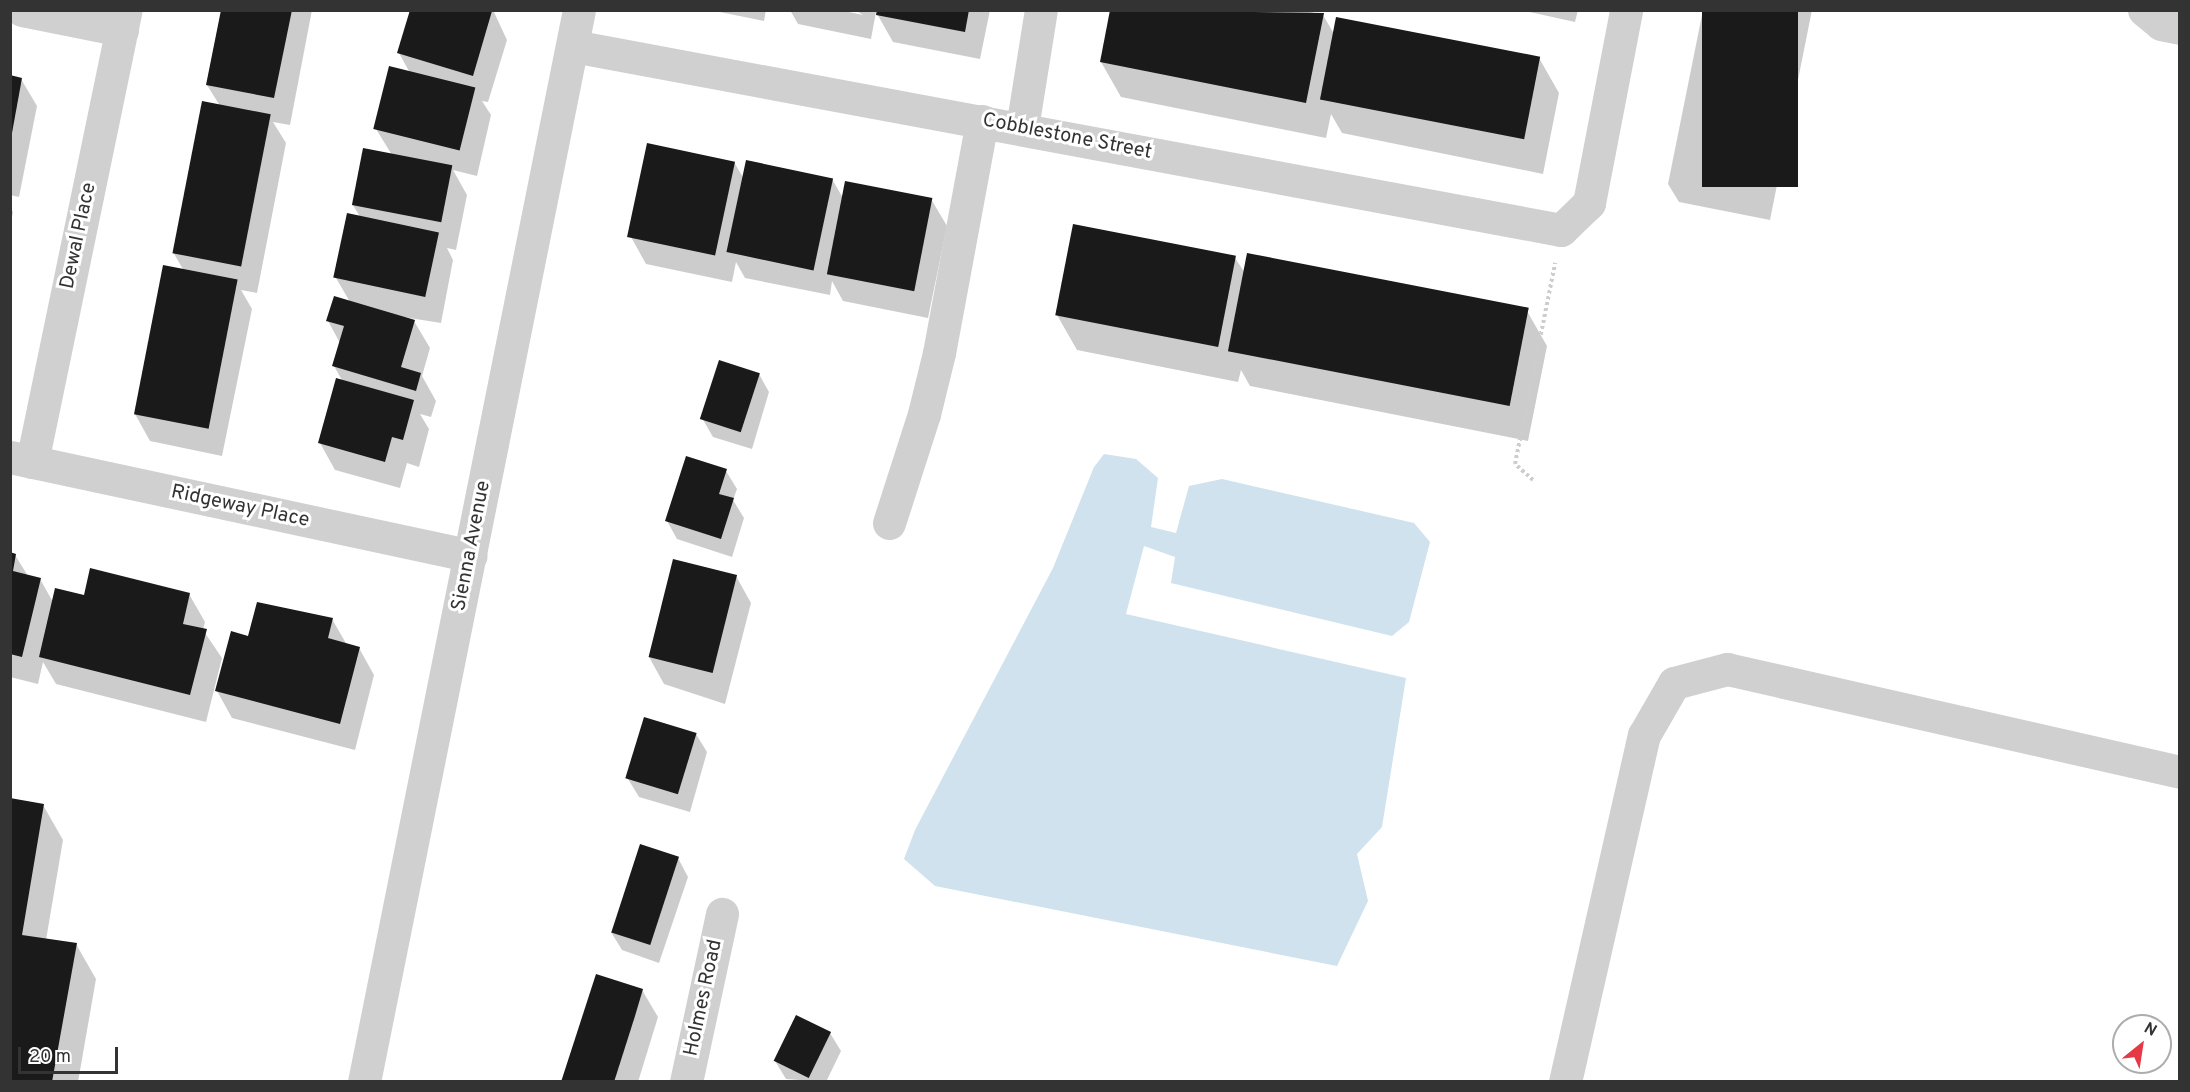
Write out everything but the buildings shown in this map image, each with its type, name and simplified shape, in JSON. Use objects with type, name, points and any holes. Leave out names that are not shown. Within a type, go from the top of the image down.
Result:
[{"type":"street","points":[[22,10],[124,20]]},
{"type":"street","name":"Sienna Avenue","points":[[364,1082],[579,10]]},
{"type":"street","points":[[1022,128],[1041,10]]},
{"type":"street","points":[[1562,230],[1589,203],[1626,10]]},
{"type":"street","points":[[2144,10],[2161,24],[2180,28]]},
{"type":"street","name":"Dewal Place","points":[[21,459],[124,20]]},
{"type":"street","name":"Cobblestone Street","points":[[573,46],[1562,230]]},
{"type":"street","points":[[889,523],[921,424],[939,353],[982,121]]},
{"type":"street","name":"Ridgeway Place","points":[[21,459],[470,556]]},
{"type":"street","points":[[1565,1082],[1644,735],[1674,683],[1726,669],[2180,772]]},
{"type":"street","name":"Holmes Road","points":[[686,1082],[722,914]]},
{"type":"path","points":[[1533,480],[1515,464],[1562,230]]},
{"type":"water","points":[[1104,454],[1136,459],[1158,478],[1151,527],[1176,533],[1189,486],[1222,479],[1414,523],[1430,542],[1409,622],[1392,636],[1171,583],[1175,557],[1144,546],[1126,614],[1406,678],[1382,827],[1357,854],[1368,901],[1337,966],[935,886],[904,859],[915,830],[1053,568],[1094,467]]}]
